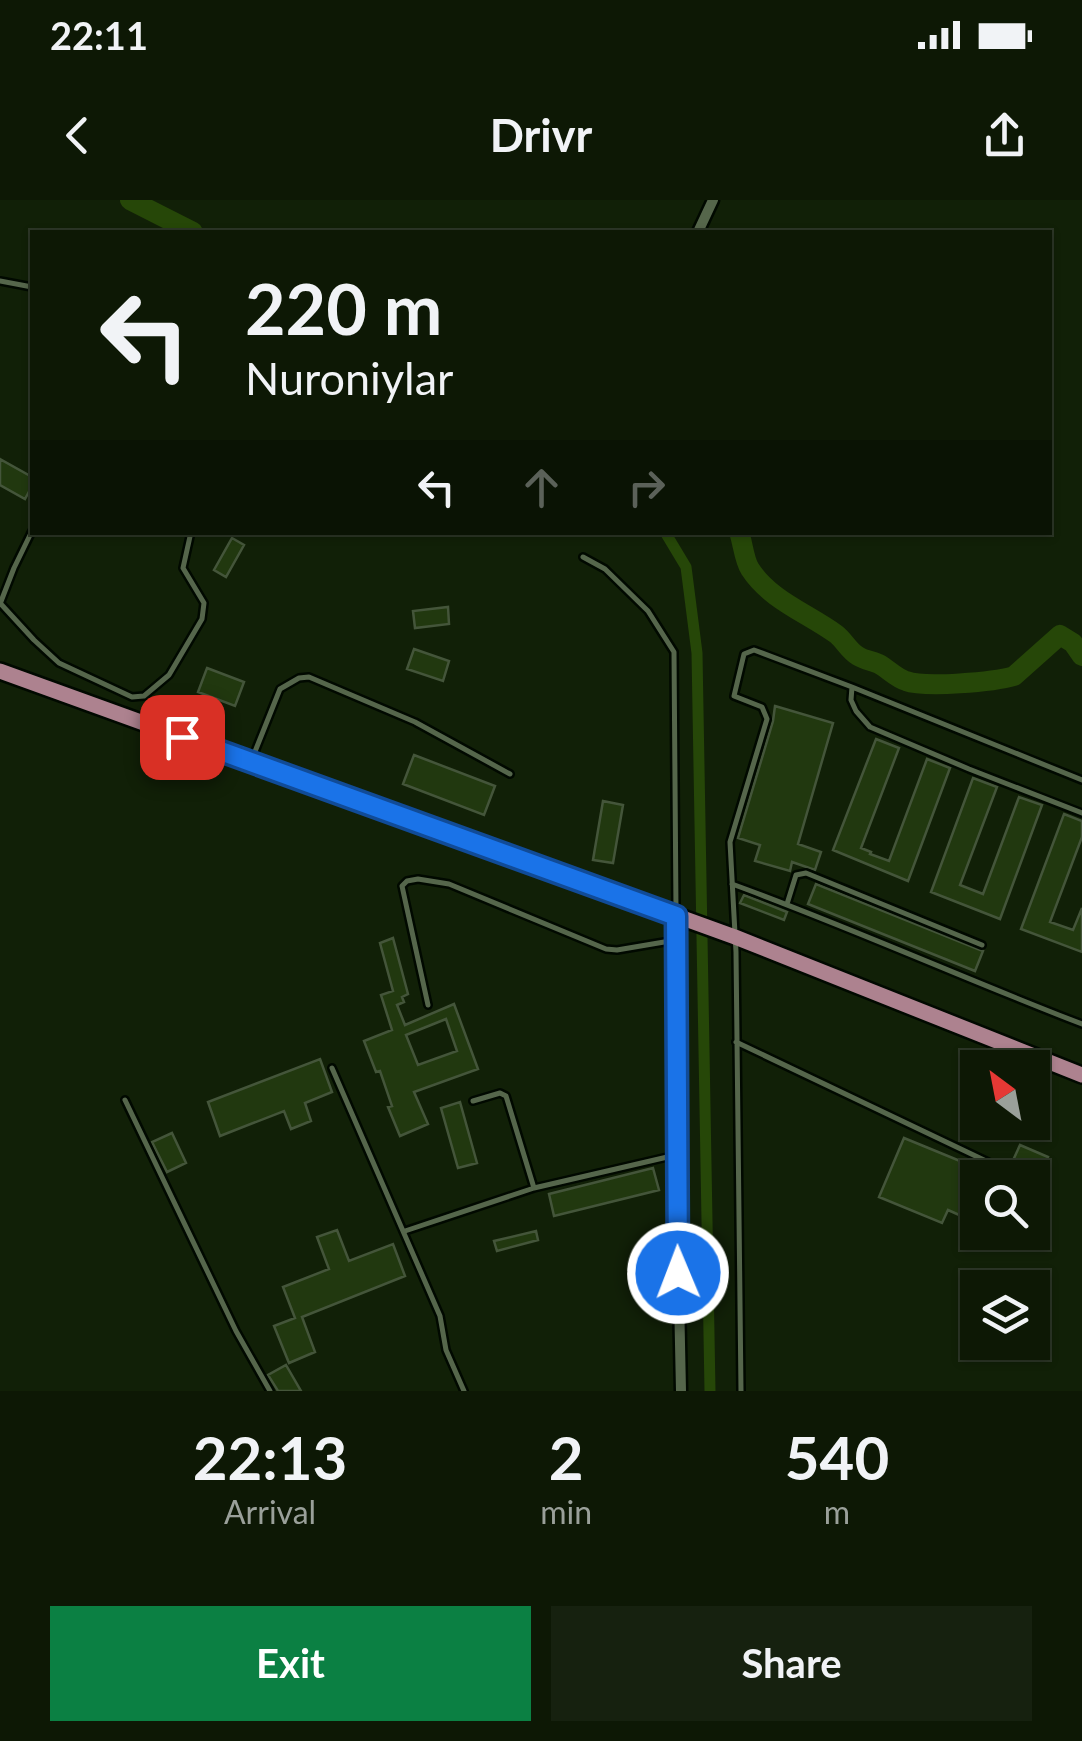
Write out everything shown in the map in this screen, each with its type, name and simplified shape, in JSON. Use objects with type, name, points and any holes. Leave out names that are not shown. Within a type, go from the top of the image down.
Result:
[{"type":"main road","points":[[0,671],[676,916],[1082,1075]]},
{"type":"street","points":[[699,230],[713,200]]},
{"type":"street","points":[[676,916],[681,1391]]},
{"type":"lane","points":[[0,281],[30,288]]},
{"type":"lane","points":[[30,535],[0,604],[59,663],[132,697],[144,696],[169,675],[202,620],[204,604],[183,568],[190,535]]},
{"type":"lane","points":[[583,557],[605,569],[648,610],[674,652],[676,916]]},
{"type":"lane","points":[[741,1391],[730,842],[767,718],[762,706],[734,696],[744,654],[754,650],[852,686],[1082,780]]},
{"type":"lane","points":[[250,762],[280,689],[309,677],[415,722],[510,774]]},
{"type":"lane","points":[[852,686],[856,711],[870,728],[1082,813]]},
{"type":"lane","points":[[787,904],[796,875],[806,873],[982,945]]},
{"type":"lane","points":[[428,1005],[402,886],[418,879],[448,884],[606,949],[676,940]]},
{"type":"lane","points":[[732,884],[1082,1024]]},
{"type":"lane","points":[[736,1042],[984,1160]]},
{"type":"lane","points":[[332,1068],[440,1316],[446,1350],[464,1391]]},
{"type":"lane","points":[[473,1101],[500,1093],[506,1096],[534,1188]]},
{"type":"lane","points":[[125,1100],[236,1332],[270,1391]]},
{"type":"lane","points":[[405,1231],[534,1188],[676,1155]]},
{"type":"building","points":[[0,459],[30,476],[25,499],[0,485]]},
{"type":"building","points":[[232,538],[244,545],[226,577],[214,570]]},
{"type":"building","points":[[448,607],[449,624],[415,628],[413,611]]},
{"type":"building","points":[[414,649],[449,661],[443,681],[407,669]]},
{"type":"building","points":[[207,668],[244,682],[235,706],[198,692]]},
{"type":"building","points":[[775,706],[833,723],[798,844],[821,852],[815,870],[792,862],[790,871],[755,861],[760,845],[738,838]]},
{"type":"building","points":[[876,739],[899,748],[861,848],[870,854],[889,861],[927,759],[950,768],[908,881],[833,850]]},
{"type":"building","points":[[414,755],[495,786],[484,815],[403,784]]},
{"type":"building","points":[[973,778],[997,787],[960,885],[983,894],[1019,797],[1042,805],[1000,919],[931,892]]},
{"type":"building","points":[[603,801],[623,805],[613,863],[593,860]]},
{"type":"building","points":[[1064,814],[1082,821],[1082,837],[1050,922],[1073,930],[1082,908],[1082,952],[1021,929]]},
{"type":"building","points":[[816,884],[983,951],[975,971],[808,904]]},
{"type":"building","points":[[744,895],[787,912],[784,920],[740,903]]},
{"type":"building","points":[[393,938],[408,994],[397,1005],[405,1025],[454,1004],[478,1069],[414,1092],[428,1124],[400,1136],[380,1071],[376,1072],[364,1041],[392,1030],[381,995],[393,991],[380,943]],"holes":[[[446,1019],[457,1051],[418,1065],[406,1035]]]},
{"type":"building","points":[[320,1059],[332,1092],[305,1103],[311,1121],[291,1129],[284,1111],[220,1136],[208,1102]]},
{"type":"building","points":[[460,1102],[477,1163],[458,1168],[441,1108]]},
{"type":"building","points":[[172,1133],[186,1163],[167,1172],[152,1142]]},
{"type":"building","points":[[904,1138],[960,1161],[960,1215],[948,1210],[942,1223],[879,1197]]},
{"type":"building","points":[[1020,1145],[1048,1157],[1047,1160],[1013,1160]]},
{"type":"building","points":[[653,1168],[659,1190],[554,1216],[549,1194]]},
{"type":"building","points":[[337,1230],[349,1261],[393,1244],[405,1276],[302,1317],[315,1352],[289,1363],[274,1326],[295,1318],[283,1287],[329,1269],[317,1237]]},
{"type":"building","points":[[536,1231],[538,1240],[497,1251],[494,1241]]},
{"type":"building","points":[[286,1365],[301,1391],[278,1391],[268,1375]]},
{"type":"waterway","points":[[130,200],[189,230]]},
{"type":"waterway","points":[[667,535],[686,567],[697,653],[710,1391]]},
{"type":"waterway","points":[[740,535],[748,565],[768,589],[836,634],[858,656],[906,681],[960,683],[1014,676],[1060,635],[1073,643],[1082,656]]},
{"type":"route","points":[[182,737],[676,916],[678,1273]]}]
